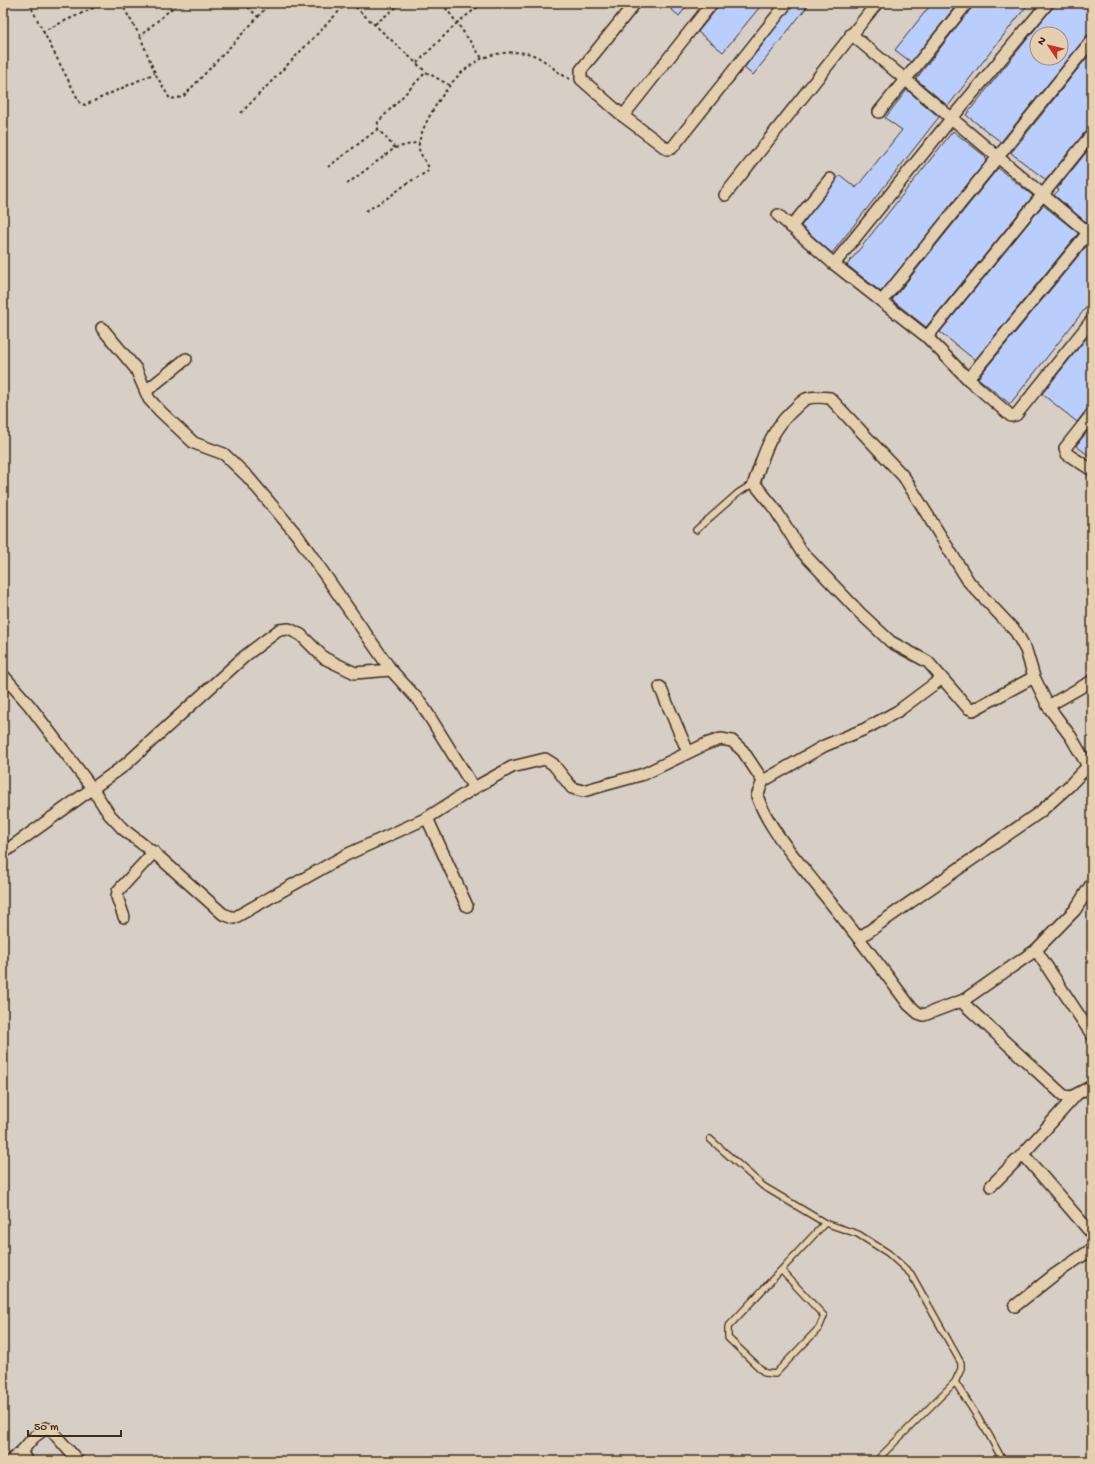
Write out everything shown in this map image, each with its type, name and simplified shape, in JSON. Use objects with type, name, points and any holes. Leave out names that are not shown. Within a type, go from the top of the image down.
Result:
[{"type":"street","points":[[635,3],[581,70],[581,79],[623,116],[667,149],[672,148],[787,3]]},
{"type":"street","points":[[623,116],[712,3]]},
{"type":"street","points":[[725,195],[877,3]]},
{"type":"street","points":[[879,112],[966,3]]},
{"type":"street","points":[[834,264],[951,119],[1048,3]]},
{"type":"street","points":[[851,34],[906,79],[951,119],[999,156],[1043,195],[1091,232],[968,379]]},
{"type":"street","points":[[882,301],[1092,40]]},
{"type":"street","points":[[927,337],[1092,134]]},
{"type":"street","points":[[791,227],[830,179]]},
{"type":"street","points":[[778,216],[834,264],[927,337],[968,379],[1011,416],[1016,415],[1092,320]]},
{"type":"street","points":[[102,328],[136,370],[149,399],[194,443],[224,454],[248,477],[297,535],[391,670],[421,703],[474,788]]},
{"type":"street","points":[[146,391],[186,359]]},
{"type":"street","points":[[859,938],[1040,812],[1090,766],[1048,706],[1034,677],[1026,650],[1016,632],[969,582],[904,477],[830,398],[818,396],[806,399],[782,421],[765,448],[754,483],[774,509],[801,551],[860,613],[891,642],[928,662],[963,705],[973,710],[1034,677]]},
{"type":"street","points":[[1092,414],[1065,448],[1067,454],[1092,470]]},
{"type":"street","points":[[3,853],[126,764],[245,656],[279,630],[289,629],[301,635],[324,658],[355,673],[391,670]]},
{"type":"street","points":[[3,675],[30,706],[110,814],[123,829],[154,852],[223,914],[234,918],[346,855],[426,818],[474,788],[512,768],[545,759],[553,764],[572,788],[583,791],[644,774],[688,752],[721,739],[732,741],[744,750],[763,782]]},
{"type":"street","points":[[942,678],[898,711],[865,729],[824,746],[763,782],[757,796],[761,807],[774,828],[909,1005],[918,1013],[924,1015],[964,1000],[1036,950],[1075,910],[1092,883]]},
{"type":"street","points":[[1048,706],[1092,680]]},
{"type":"street","points":[[660,687],[688,752]]},
{"type":"street","points":[[426,818],[467,906]]},
{"type":"street","points":[[124,917],[117,897],[118,891],[154,852]]},
{"type":"street","points":[[1036,950],[1092,1036]]},
{"type":"street","points":[[964,1000],[964,1004],[1064,1096],[1076,1095]]},
{"type":"street","points":[[991,1186],[1023,1154],[1076,1095],[1092,1086]]},
{"type":"street","points":[[1023,1154],[1092,1234]]},
{"type":"street","points":[[1014,1306],[1054,1275],[1092,1249]]},
{"type":"street","points":[[10,1461],[24,1457],[34,1437],[46,1428],[52,1431],[78,1461]]},
{"type":"lane","points":[[696,530],[738,493],[754,483]]},
{"type":"lane","points":[[710,1139],[763,1186],[825,1223],[858,1234],[888,1253],[911,1274],[961,1363],[961,1369],[955,1382],[876,1461]]},
{"type":"lane","points":[[782,1271],[824,1316],[819,1328],[775,1374],[765,1373],[728,1338],[728,1328],[825,1223]]},
{"type":"lane","points":[[955,1382],[989,1435],[1003,1461]]},
{"type":"path","points":[[29,3],[80,103],[85,105],[155,73]]},
{"type":"path","points":[[43,30],[104,3]]},
{"type":"path","points":[[121,3],[140,36],[155,73],[170,99],[183,97],[270,3]]},
{"type":"path","points":[[140,36],[178,3]]},
{"type":"path","points":[[244,3],[258,17]]},
{"type":"path","points":[[240,113],[347,3]]},
{"type":"path","points":[[351,3],[426,72],[451,86]]},
{"type":"path","points":[[375,24],[402,3]]},
{"type":"path","points":[[442,3],[482,58]]},
{"type":"path","points":[[417,63],[457,22],[483,3]]},
{"type":"path","points":[[366,212],[390,197],[409,182],[427,172],[428,168],[419,149],[426,124],[459,75],[482,58],[509,53],[527,53],[541,57],[559,73],[569,79],[581,79]]},
{"type":"path","points":[[395,148],[378,129],[378,122],[426,72]]},
{"type":"path","points":[[328,166],[378,129]]},
{"type":"path","points":[[347,184],[395,148],[420,142]]},
{"type":"building","points":[[664,3],[689,3],[679,16]]},
{"type":"building","points":[[719,3],[763,3],[723,52],[698,32],[718,7]]},
{"type":"building","points":[[794,3],[810,3],[753,75],[744,68]]},
{"type":"building","points":[[932,3],[958,3],[911,62],[895,50]]},
{"type":"building","points":[[974,3],[1029,3],[948,106],[916,79]]},
{"type":"building","points":[[1055,3],[1092,3],[1092,33],[1087,36],[1069,58],[1069,26],[1038,26]]},
{"type":"building","points":[[1029,37],[1029,66],[1063,66],[1001,142],[966,115]]},
{"type":"building","points":[[1092,51],[1092,127],[1087,130],[1046,180],[1011,153]]},
{"type":"building","points":[[907,90],[939,117],[832,253],[801,226],[840,175],[856,188],[902,130],[885,118]]},
{"type":"building","points":[[953,131],[986,157],[985,158],[987,160],[881,292],[847,265]]},
{"type":"building","points":[[1092,145],[1092,215],[1086,222],[1054,195],[1059,190],[1057,189]]},
{"type":"building","points":[[998,168],[1033,196],[926,327],[892,300]]},
{"type":"building","points":[[1043,205],[1078,233],[975,360],[940,332]]},
{"type":"building","points":[[1088,244],[1092,247],[1092,300],[1010,404],[978,378]]},
{"type":"building","points":[[1092,331],[1092,407],[1087,409],[1077,422],[1042,394]]},
{"type":"building","points":[[1092,425],[1092,458],[1076,446]]}]
